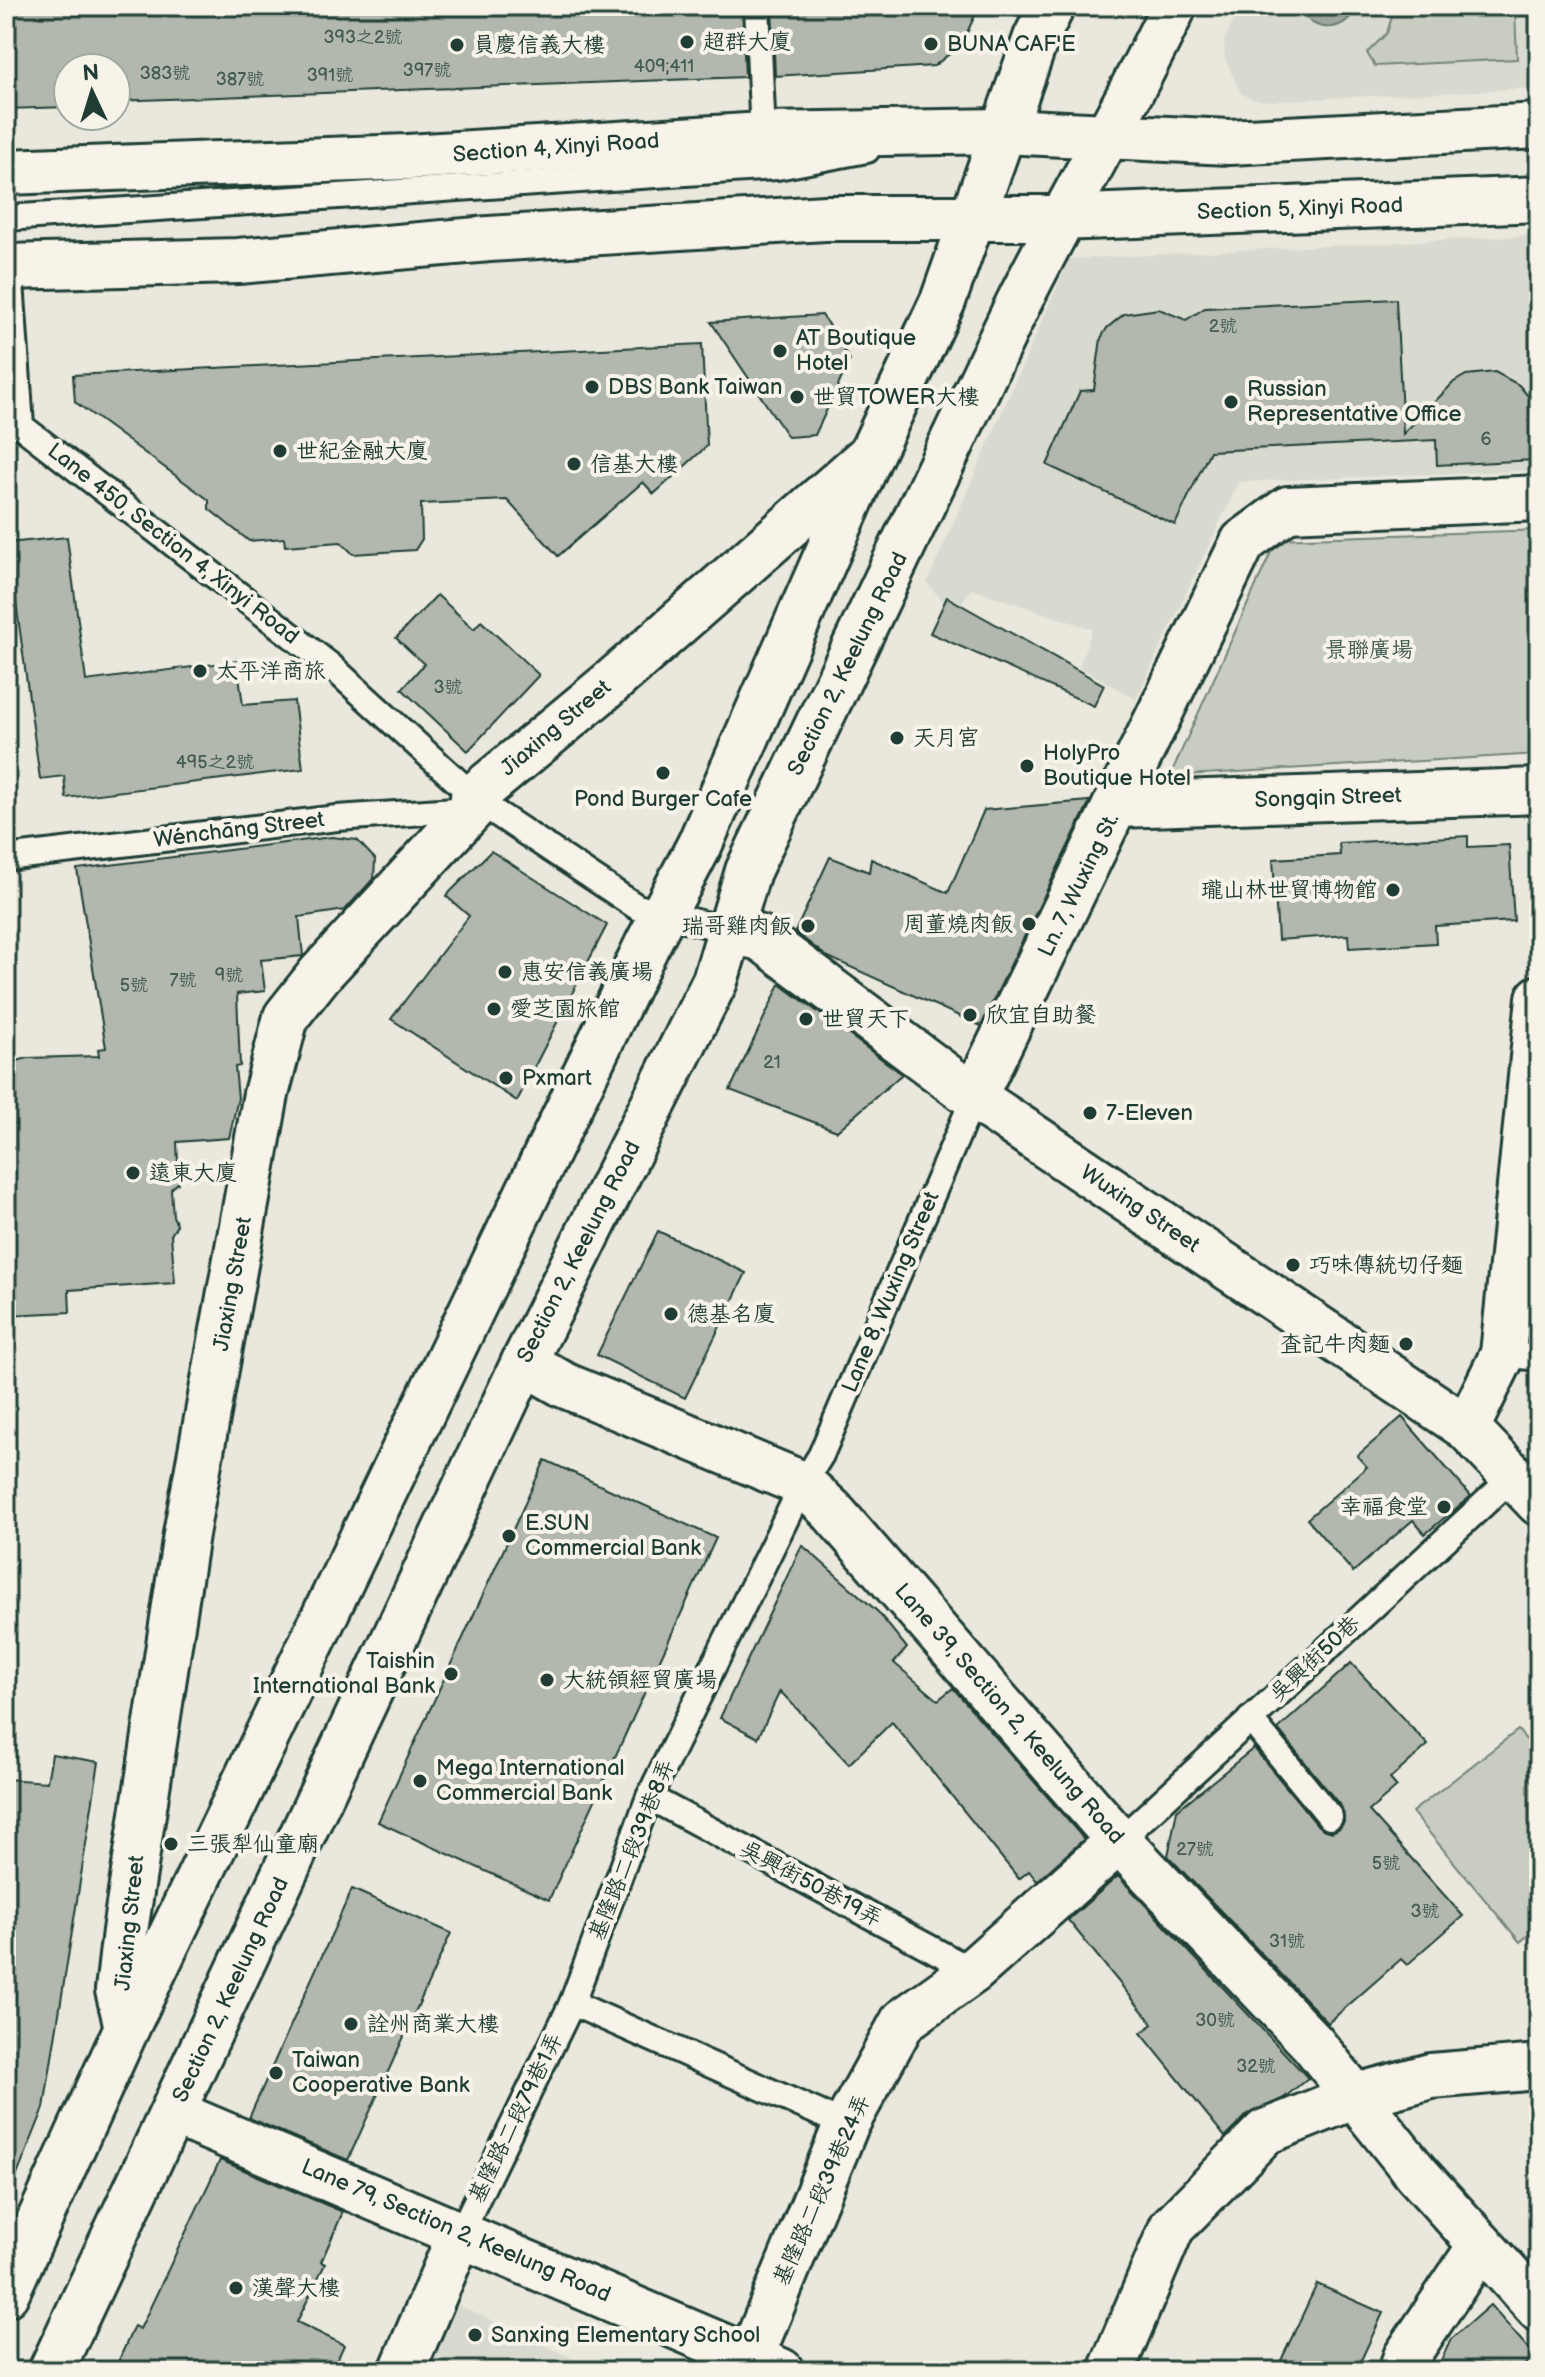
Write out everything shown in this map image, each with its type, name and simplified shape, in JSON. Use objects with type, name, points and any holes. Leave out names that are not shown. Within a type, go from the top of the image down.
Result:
[{"type":"main road","points":[[6,2294],[127,2027],[663,912],[699,846],[871,454],[943,301],[1036,38],[1052,6]]},
{"type":"main road","name":"Section 2, Keelung Road","points":[[51,2371],[524,1362],[715,981],[748,871],[1060,218],[1148,61],[1174,6]]},
{"type":"main road","points":[[1107,135],[1229,142],[1539,126]]},
{"type":"main road","name":"Section 4, Xinyi Road","points":[[6,172],[408,157],[763,135],[1004,131],[1107,135]]},
{"type":"main road","name":"Section 5, Xinyi Road","points":[[1060,218],[1539,199]]},
{"type":"main road","points":[[8,267],[238,261],[654,228],[874,216],[1060,218]]},
{"type":"main road","name":"Jiaxing Street","points":[[127,2027],[118,1990],[123,1946],[186,1534],[266,1094],[286,1017],[320,974],[473,803],[871,454]]},
{"type":"main road","name":"Ln. 7, Wuxing St.","points":[[974,1097],[1243,542],[1288,509],[1539,498]]},
{"type":"main road","name":"Songqin Street","points":[[1118,805],[1539,791]]},
{"type":"main road","name":"Wuxing Street","points":[[731,931],[761,938],[974,1097],[1467,1428],[1526,1490]]},
{"type":"main road","points":[[1467,1428],[1521,1356],[1539,998]]},
{"type":"main road","name":"Lane 39, Section 2, Keelung Road","points":[[524,1362],[564,1385],[803,1484],[831,1510],[1119,1841],[1313,2044],[1416,2173],[1539,2309]]},
{"type":"main road","name":"基隆路二段39巷24弄","points":[[766,2364],[846,2125],[903,2021],[973,1971],[1119,1841]]},
{"type":"main road","points":[[1111,2371],[1172,2227],[1265,2132],[1353,2097],[1431,2076],[1539,2067]]},
{"type":"main road","name":"Lane 79, Section 2, Keelung Road","points":[[174,2113],[461,2232],[766,2364]]},
{"type":"main road","points":[[402,2371],[461,2232]]},
{"type":"main road","points":[[1401,2371],[1406,2357],[1481,2245]]},
{"type":"lane","points":[[757,6],[763,135]]},
{"type":"lane","points":[[6,218],[777,167],[893,145],[1004,131]]},
{"type":"lane","name":"Lane 450, Section 4, Xinyi Road","points":[[8,267],[21,426],[331,666],[473,803],[637,907],[731,931]]},
{"type":"lane","name":"Wénchāng Street","points":[[6,858],[473,803]]},
{"type":"lane","name":"Lane 8, Wuxing Street","points":[[803,1484],[821,1455],[974,1097]]},
{"type":"lane","name":"基隆路二段39巷8弄","points":[[572,2003],[649,1797],[803,1484]]},
{"type":"lane","name":"吳興街50巷","points":[[1119,1841],[1250,1719],[1526,1490]]},
{"type":"lane","points":[[1250,1719],[1330,1817]]},
{"type":"lane","name":"吳興街50巷19弄","points":[[649,1797],[973,1971]]},
{"type":"lane","points":[[572,2003],[846,2125]]},
{"type":"lane","name":"基隆路二段79巷1弄","points":[[461,2232],[572,2003]]},
{"type":"shaded area","points":[[1240,6],[1539,6],[1539,88],[1268,101],[1251,99],[1241,93],[1225,59],[1224,41]]},
{"type":"shaded area","points":[[1299,6],[1357,6],[1345,22],[1328,27],[1311,22]]},
{"type":"shaded area","points":[[1539,235],[1539,470],[1239,482],[1136,699],[1079,667],[1092,629],[971,589],[954,613],[927,583],[1069,259]]},
{"type":"shaded area","name":"Sanxing Elementary School","points":[[444,2298],[599,2371],[412,2371]]},
{"type":"green space","points":[[1395,6],[1463,6],[1464,12],[1515,10],[1517,59],[1375,66],[1367,53],[1387,33]]},
{"type":"green space","name":"景聯廣場","points":[[1539,530],[1539,754],[1170,776],[1277,539]]},
{"type":"green space","points":[[1518,1730],[1539,1755],[1539,1926],[1520,1942],[1412,1812]]},
{"type":"building","points":[[6,6],[742,6],[745,77],[132,100],[132,52],[52,52],[52,108],[6,109]]},
{"type":"building","points":[[772,6],[979,6],[962,44],[934,66],[775,76]]},
{"type":"building","points":[[1396,299],[1403,434],[1454,382],[1466,375],[1495,372],[1519,385],[1528,396],[1534,409],[1536,460],[1437,465],[1436,440],[1210,451],[1175,525],[1047,465],[1080,391],[1094,390],[1101,338],[1107,328],[1124,314],[1159,309],[1186,320],[1205,308]]},
{"type":"building","name":"世貿TOWER大樓","points":[[822,315],[850,360],[815,435],[788,437],[711,322]]},
{"type":"building","points":[[702,344],[707,446],[654,494],[643,482],[558,556],[507,500],[421,504],[422,539],[415,550],[353,554],[341,542],[285,546],[284,538],[249,541],[209,509],[209,500],[75,402],[73,375]]},
{"type":"building","name":"太平洋商旅","points":[[67,537],[86,681],[237,661],[243,705],[294,701],[303,769],[66,798],[64,776],[40,779],[8,543]]},
{"type":"building","points":[[437,595],[474,629],[481,621],[539,675],[468,751],[402,689],[424,664],[396,638]]},
{"type":"building","points":[[947,597],[1104,685],[1094,706],[930,633]]},
{"type":"building","points":[[1090,801],[981,1026],[826,956],[795,932],[830,857],[869,872],[871,859],[948,893],[984,810]]},
{"type":"building","name":"瓏山林世貿博物館","points":[[1468,836],[1468,847],[1509,845],[1514,921],[1435,926],[1436,943],[1349,948],[1348,935],[1278,940],[1273,859],[1340,855],[1339,843]]},
{"type":"building","points":[[332,837],[357,840],[375,859],[374,878],[345,910],[299,917],[303,956],[261,960],[265,991],[237,994],[240,1066],[235,1067],[238,1098],[229,1138],[177,1142],[179,1182],[171,1189],[173,1216],[177,1225],[171,1235],[175,1283],[69,1290],[70,1312],[6,1315],[6,1064],[28,1058],[99,1056],[98,1049],[106,1048],[77,869]]},
{"type":"building","name":"惠安信義廣場","points":[[491,851],[607,925],[517,1101],[391,1019],[469,916],[446,896]]},
{"type":"building","name":"世貿天下","points":[[780,984],[902,1074],[837,1131],[730,1090]]},
{"type":"building","name":"德基名廈","points":[[658,1231],[746,1273],[685,1398],[597,1355]]},
{"type":"building","points":[[1402,1417],[1471,1496],[1425,1534],[1413,1520],[1353,1572],[1307,1519],[1367,1467],[1357,1456]]},
{"type":"building","name":"大統領經貿廣場","points":[[545,1460],[716,1538],[549,1900],[378,1822]]},
{"type":"building","points":[[802,1545],[878,1612],[907,1648],[894,1663],[938,1700],[953,1688],[1084,1839],[1037,1881],[1029,1871],[1019,1879],[892,1722],[849,1764],[780,1691],[758,1738],[720,1718]]},
{"type":"building","points":[[1351,1663],[1428,1745],[1390,1779],[1397,1787],[1369,1811],[1463,1916],[1407,1965],[1401,1959],[1328,2023],[1168,1856],[1177,1810],[1254,1748],[1318,1826],[1332,1832],[1340,1828],[1344,1822],[1342,1808],[1278,1729]]},
{"type":"building","points":[[52,1754],[99,1762],[44,2108],[7,2200],[6,1779],[47,1782]]},
{"type":"building","points":[[1118,1876],[1308,2078],[1284,2098],[1248,2114],[1225,2137],[1141,2033],[1153,2024],[1068,1920]]},
{"type":"building","name":"詮州商業大樓","points":[[352,1889],[451,1933],[348,2160],[249,2118]]},
{"type":"building","name":"漢聲大樓","points":[[220,2160],[343,2212],[321,2262],[325,2264],[297,2322],[344,2345],[332,2371],[114,2371],[134,2326],[140,2329]]},
{"type":"building","points":[[1317,2284],[1383,2313],[1356,2371],[1276,2371]]},
{"type":"building","points":[[1490,2305],[1535,2356],[1517,2371],[1436,2371],[1451,2339]]},
{"type":"place","name":"超群大廈","points":[[687,42]]},
{"type":"place","name":"BUNA CAF'E","points":[[931,44]]},
{"type":"place","name":"員慶信義大樓","points":[[457,45]]},
{"type":"place","name":"AT Boutique Hotel","points":[[780,351]]},
{"type":"place","name":"DBS Bank Taiwan","points":[[592,387]]},
{"type":"place","name":"世貿TOWER大樓","points":[[797,397]]},
{"type":"place","name":"Russian Representative Office","points":[[1231,402]]},
{"type":"place","name":"世紀金融大廈","points":[[280,451]]},
{"type":"place","name":"信基大樓","points":[[574,464]]},
{"type":"place","name":"太平洋商旅","points":[[200,671]]},
{"type":"place","name":"天月宮","points":[[897,738]]},
{"type":"place","name":"HolyPro Boutique Hotel","points":[[1027,766]]},
{"type":"place","name":"Pond Burger Cafe","points":[[663,773]]},
{"type":"place","name":"瓏山林世貿博物館","points":[[1393,890]]},
{"type":"place","name":"周董燒肉飯","points":[[1029,924]]},
{"type":"place","name":"瑞哥雞肉飯","points":[[808,926]]},
{"type":"place","name":"惠安信義廣場","points":[[505,972]]},
{"type":"place","name":"愛芝園旅館","points":[[494,1009]]},
{"type":"place","name":"欣宜自助餐","points":[[970,1015]]},
{"type":"place","name":"世貿天下","points":[[806,1019]]},
{"type":"place","name":"Pxmart","points":[[506,1078]]},
{"type":"place","name":"7-Eleven","points":[[1090,1113]]},
{"type":"place","name":"遠東大廈","points":[[133,1173]]},
{"type":"place","name":"巧味傳統切仔麵","points":[[1293,1265]]},
{"type":"place","name":"德基名廈","points":[[671,1314]]},
{"type":"place","name":"查記牛肉麵","points":[[1406,1344]]},
{"type":"place","name":"幸福食堂","points":[[1444,1507]]},
{"type":"place","name":"E.SUN Commercial Bank","points":[[509,1536]]},
{"type":"place","name":"Taishin International Bank","points":[[451,1674]]},
{"type":"place","name":"大統領經貿廣場","points":[[547,1680]]},
{"type":"place","name":"Mega International Commercial Bank","points":[[420,1781]]},
{"type":"place","name":"三張犁仙童廟","points":[[171,1844]]},
{"type":"place","name":"詮州商業大樓","points":[[351,2024]]},
{"type":"place","name":"Taiwan Cooperative Bank","points":[[276,2073]]},
{"type":"place","name":"漢聲大樓","points":[[236,2288]]},
{"type":"place","name":"Sanxing Elementary School","points":[[475,2335]]}]
